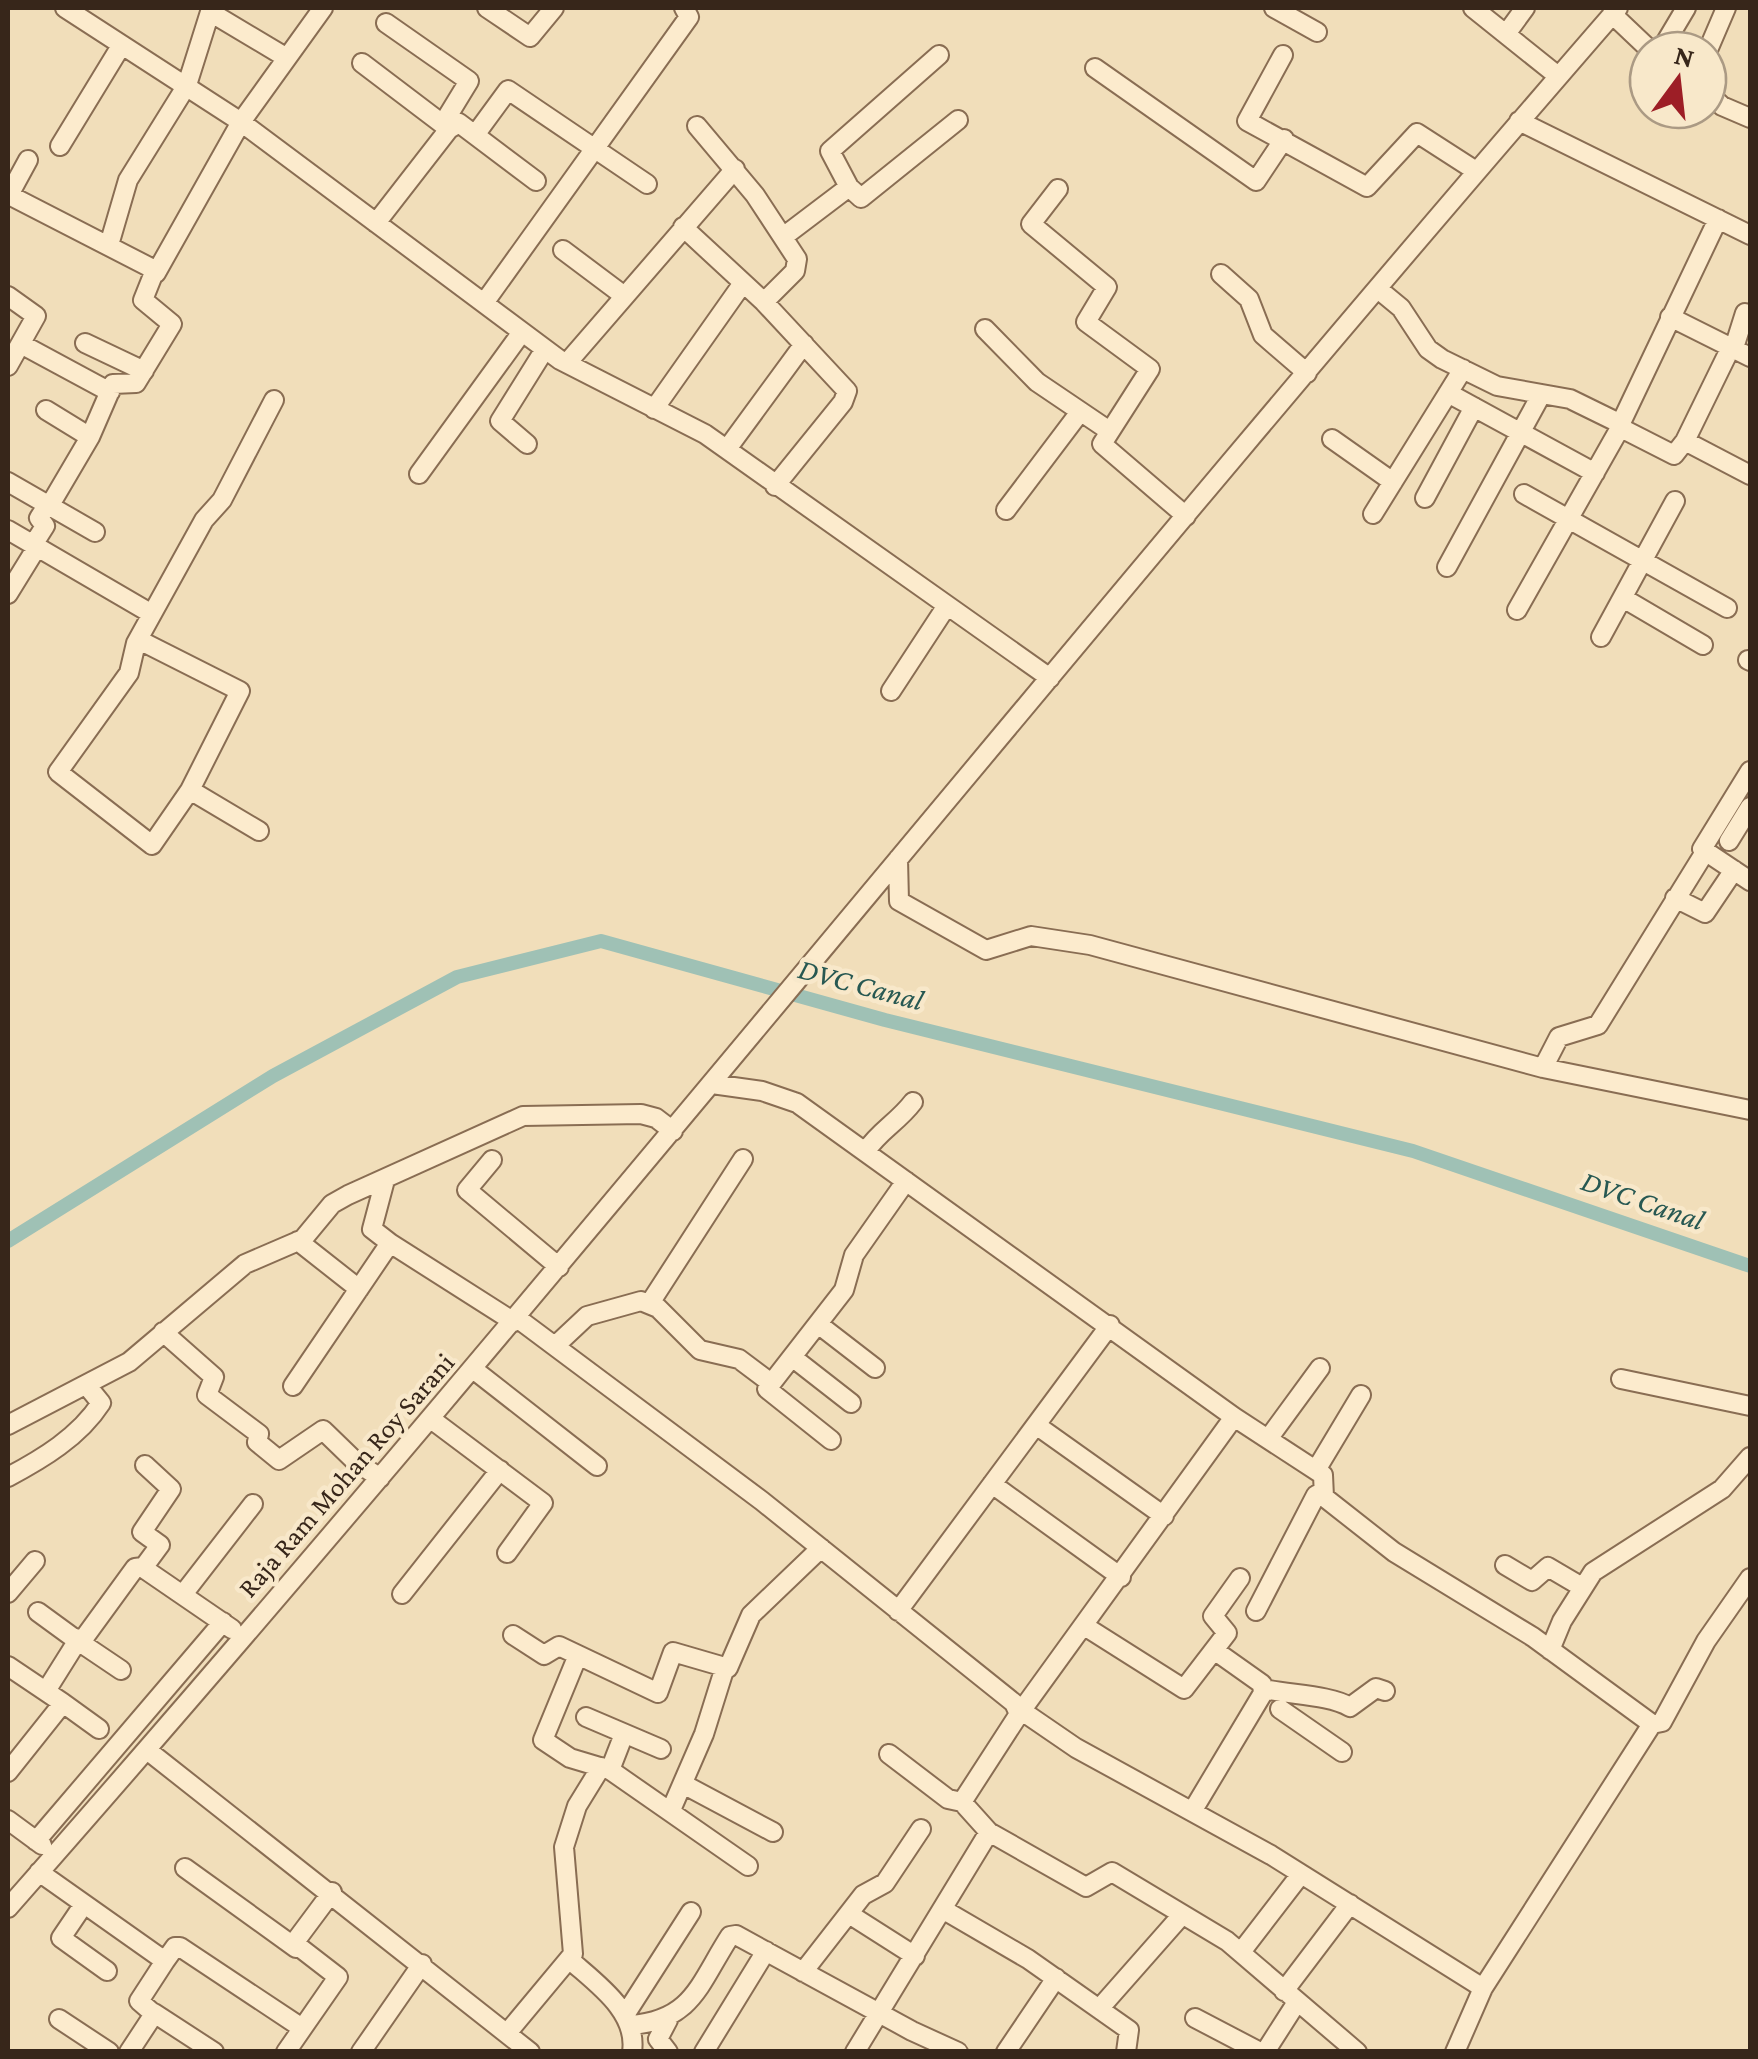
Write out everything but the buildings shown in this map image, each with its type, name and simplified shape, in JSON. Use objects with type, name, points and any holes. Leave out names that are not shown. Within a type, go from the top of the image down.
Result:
[{"type":"street","points":[[65,8],[241,122],[566,364],[727,449],[946,608],[1050,678]]},
{"type":"street","points":[[8,594],[45,526],[40,518],[90,437],[115,383],[136,383],[172,326],[143,300],[156,273],[241,122],[323,8]]},
{"type":"street","points":[[487,8],[532,37],[554,8]]},
{"type":"street","points":[[484,303],[593,146],[690,17],[684,8]]},
{"type":"street","points":[[1274,8],[1317,32]]},
{"type":"street","points":[[1472,8],[1558,76]]},
{"type":"street","points":[[1506,34],[1525,8]]},
{"type":"street","points":[[1673,30],[1686,8]]},
{"type":"street","points":[[1615,10],[1632,30]]},
{"type":"street","name":"Raja Ram Mohan Roy Sarani","points":[[8,1908],[516,1320],[855,910],[1615,10]]},
{"type":"street","points":[[109,245],[130,174],[186,85],[210,12],[286,58]]},
{"type":"street","points":[[376,223],[447,125],[469,81],[386,24]]},
{"type":"street","points":[[60,146],[121,46]]},
{"type":"street","points":[[1283,55],[1246,120],[1368,187],[1417,133],[1476,172]]},
{"type":"street","points":[[939,56],[830,151],[850,187],[861,198],[958,120]]},
{"type":"street","points":[[362,63],[447,125]]},
{"type":"street","points":[[1096,68],[1256,181],[1284,140]]},
{"type":"street","points":[[475,134],[508,90],[647,184]]},
{"type":"street","points":[[1518,121],[1750,234]]},
{"type":"street","points":[[447,125],[458,122],[536,181]]},
{"type":"street","points":[[698,126],[784,238],[798,268],[764,302]]},
{"type":"street","points":[[28,160],[10,195],[156,273]]},
{"type":"street","points":[[566,364],[735,170]]},
{"type":"street","points":[[784,238],[850,187]]},
{"type":"street","points":[[1058,188],[1031,224],[1107,287],[1086,322],[1150,369],[1102,444],[1186,516]]},
{"type":"street","points":[[1517,610],[1620,426],[1718,218]]},
{"type":"street","points":[[683,227],[846,386],[847,396],[775,486]]},
{"type":"street","points":[[563,250],[623,295]]},
{"type":"street","points":[[1221,274],[1250,299],[1263,335],[1307,373]]},
{"type":"street","points":[[654,409],[743,283]]},
{"type":"street","points":[[1378,289],[1401,308],[1428,348],[1463,369],[1496,386],[1570,399],[1674,455],[1738,352],[1745,313]]},
{"type":"street","points":[[8,296],[36,314],[8,366]]},
{"type":"street","points":[[1670,317],[1738,352]]},
{"type":"street","points":[[985,329],[1037,382],[1108,430]]},
{"type":"street","points":[[419,474],[522,332]]},
{"type":"street","points":[[85,343],[144,371]]},
{"type":"street","points":[[21,344],[110,392]]},
{"type":"street","points":[[727,449],[804,344]]},
{"type":"street","points":[[528,444],[500,423],[545,349]]},
{"type":"street","points":[[1374,514],[1463,369]]},
{"type":"street","points":[[489,374],[518,392]]},
{"type":"street","points":[[1448,393],[1595,474]]},
{"type":"street","points":[[1447,567],[1541,395]]},
{"type":"street","points":[[139,640],[240,691],[190,790],[152,845],[59,773],[128,673],[139,640],[152,614],[204,520],[222,500],[274,400]]},
{"type":"street","points":[[1425,498],[1474,407]]},
{"type":"street","points":[[46,410],[90,437]]},
{"type":"street","points":[[1006,510],[1080,412]]},
{"type":"street","points":[[1332,439],[1393,482]]},
{"type":"street","points":[[1685,442],[1750,475]]},
{"type":"street","points":[[8,482],[95,532]]},
{"type":"street","points":[[1524,494],[1642,564],[1727,608]]},
{"type":"street","points":[[1602,638],[1675,501]]},
{"type":"street","points":[[8,530],[152,614]]},
{"type":"street","points":[[1623,598],[1702,645]]},
{"type":"street","points":[[891,691],[946,608]]},
{"type":"street","points":[[1750,770],[1702,846],[1750,882]]},
{"type":"street","points":[[190,790],[259,831]]},
{"type":"street","points":[[1730,841],[1750,807]]},
{"type":"street","points":[[1543,1068],[1559,1037],[1596,1028],[1705,852]]},
{"type":"street","points":[[898,859],[899,901],[986,950],[1031,936],[1090,945],[1543,1068],[1750,1107]]},
{"type":"street","points":[[1675,898],[1705,913],[1734,870]]},
{"type":"street","points":[[716,1079],[797,1103],[1234,1417],[1326,1477],[1324,1492]]},
{"type":"street","points":[[866,1151],[878,1134],[895,1126],[914,1102]]},
{"type":"street","points":[[8,1425],[129,1362],[245,1264],[298,1242],[332,1204],[531,1114],[641,1114],[656,1118],[673,1131]]},
{"type":"street","points":[[650,1303],[743,1159]]},
{"type":"street","points":[[492,1160],[467,1190],[560,1268]]},
{"type":"street","points":[[385,1180],[372,1228],[555,1346],[820,1548],[1014,1702],[1021,1712],[1076,1748],[1193,1810],[1301,1874],[1483,1988]]},
{"type":"street","points":[[831,1440],[768,1392],[844,1290],[858,1249],[906,1181]]},
{"type":"street","points":[[298,1242],[360,1288]]},
{"type":"street","points":[[294,1386],[390,1243]]},
{"type":"street","points":[[555,1346],[587,1316],[634,1302],[650,1303],[700,1350],[738,1358],[772,1383]]},
{"type":"street","points":[[818,1324],[875,1368]]},
{"type":"street","points":[[898,1611],[1110,1325]]},
{"type":"street","points":[[163,1332],[214,1376],[207,1395],[259,1434],[258,1443],[279,1460],[323,1430],[354,1461],[380,1478]]},
{"type":"street","points":[[792,1357],[851,1404]]},
{"type":"street","points":[[1268,1439],[1320,1368]]},
{"type":"street","points":[[473,1370],[597,1466]]},
{"type":"street","points":[[1621,1379],[1750,1406]]},
{"type":"street","points":[[8,1478],[34,1463],[88,1420],[101,1403],[88,1386]]},
{"type":"street","points":[[1316,1470],[1360,1396]]},
{"type":"street","points":[[962,1802],[1021,1712],[1234,1417]]},
{"type":"street","points":[[431,1418],[542,1503],[507,1552]]},
{"type":"street","points":[[1036,1425],[1164,1516]]},
{"type":"street","points":[[1550,1650],[1582,1588],[1618,1552],[1660,1530],[1732,1481],[1750,1457]]},
{"type":"street","points":[[142,1567],[160,1544],[142,1530],[172,1489],[144,1464]]},
{"type":"street","points":[[402,1594],[500,1470]]},
{"type":"street","points":[[992,1484],[1121,1577]]},
{"type":"street","points":[[1256,1611],[1316,1495],[1324,1492]]},
{"type":"street","points":[[1324,1492],[1394,1552],[1550,1650],[1652,1724]]},
{"type":"street","points":[[184,1593],[253,1504]]},
{"type":"street","points":[[513,1635],[544,1655],[556,1645],[656,1693],[673,1652],[729,1666],[751,1615],[820,1548]]},
{"type":"street","points":[[8,1594],[35,1562]]},
{"type":"street","points":[[1504,1565],[1532,1581],[1548,1567],[1582,1588]]},
{"type":"street","points":[[46,1691],[77,1640],[88,1636],[135,1568],[142,1567],[184,1593],[243,1638]]},
{"type":"street","points":[[1086,1627],[1182,1690],[1228,1630],[1214,1616],[1240,1578]]},
{"type":"street","points":[[1455,2052],[1483,1988],[1652,1724],[1662,1722],[1706,1641],[1750,1578]]},
{"type":"street","points":[[38,1612],[121,1670]]},
{"type":"street","points":[[36,1841],[224,1622]]},
{"type":"street","points":[[1214,1650],[1264,1689],[1313,1699],[1332,1697],[1350,1707],[1376,1688],[1385,1692]]},
{"type":"street","points":[[578,1655],[543,1740],[570,1758],[606,1769],[748,1866]]},
{"type":"street","points":[[8,1661],[99,1730]]},
{"type":"street","points":[[671,1810],[711,1715],[724,1667]]},
{"type":"street","points":[[1193,1810],[1264,1689]]},
{"type":"street","points":[[8,1772],[15,1746],[63,1703]]},
{"type":"street","points":[[1280,1709],[1342,1752]]},
{"type":"street","points":[[586,1718],[662,1749]]},
{"type":"street","points":[[508,2032],[570,1960],[573,1915],[564,1877],[564,1847],[577,1806],[606,1769],[624,1734]]},
{"type":"street","points":[[147,1750],[332,1892],[530,2052]]},
{"type":"street","points":[[889,1754],[948,1799],[962,1802],[989,1832],[1086,1887],[1112,1872],[1241,1952],[1357,2052]]},
{"type":"street","points":[[683,1784],[773,1832]]},
{"type":"street","points":[[8,1820],[55,1854]]},
{"type":"street","points":[[804,1972],[867,1890],[884,1883],[922,1829]]},
{"type":"street","points":[[855,2052],[989,1832]]},
{"type":"street","points":[[185,1868],[338,1977],[286,2052]]},
{"type":"street","points":[[39,1872],[165,1961]]},
{"type":"street","points":[[1241,1952],[1301,1874]]},
{"type":"street","points":[[296,1948],[298,1933],[332,1892]]},
{"type":"street","points":[[84,1904],[61,1938],[107,1971]]},
{"type":"street","points":[[1194,2018],[1262,2052],[1290,1996],[1350,1904]]},
{"type":"street","points":[[944,1910],[1056,1978],[1129,2030],[1126,2052]]},
{"type":"street","points":[[628,2020],[691,1912]]},
{"type":"street","points":[[849,1914],[916,1956]]},
{"type":"street","points":[[1099,2008],[1181,1916]]},
{"type":"street","points":[[668,2052],[658,2039],[668,2020],[688,2001],[730,1936],[736,1934],[879,2014],[958,2052]]},
{"type":"street","points":[[214,2052],[138,2000],[175,1947],[302,2028]]},
{"type":"street","points":[[704,2052],[766,1951]]},
{"type":"street","points":[[570,1960],[628,2020],[632,2052]]},
{"type":"street","points":[[362,2052],[422,1964]]},
{"type":"street","points":[[1006,2052],[1056,1978]]},
{"type":"street","points":[[129,2052],[154,2013]]},
{"type":"street","points":[[60,2018],[109,2052]]},
{"type":"street","points":[[628,2020],[668,2020]]},
{"type":"waterway","name":"DVC Canal","points":[[8,1241],[273,1076],[457,977],[601,941],[885,1020],[1413,1151],[1750,1266]]}]
